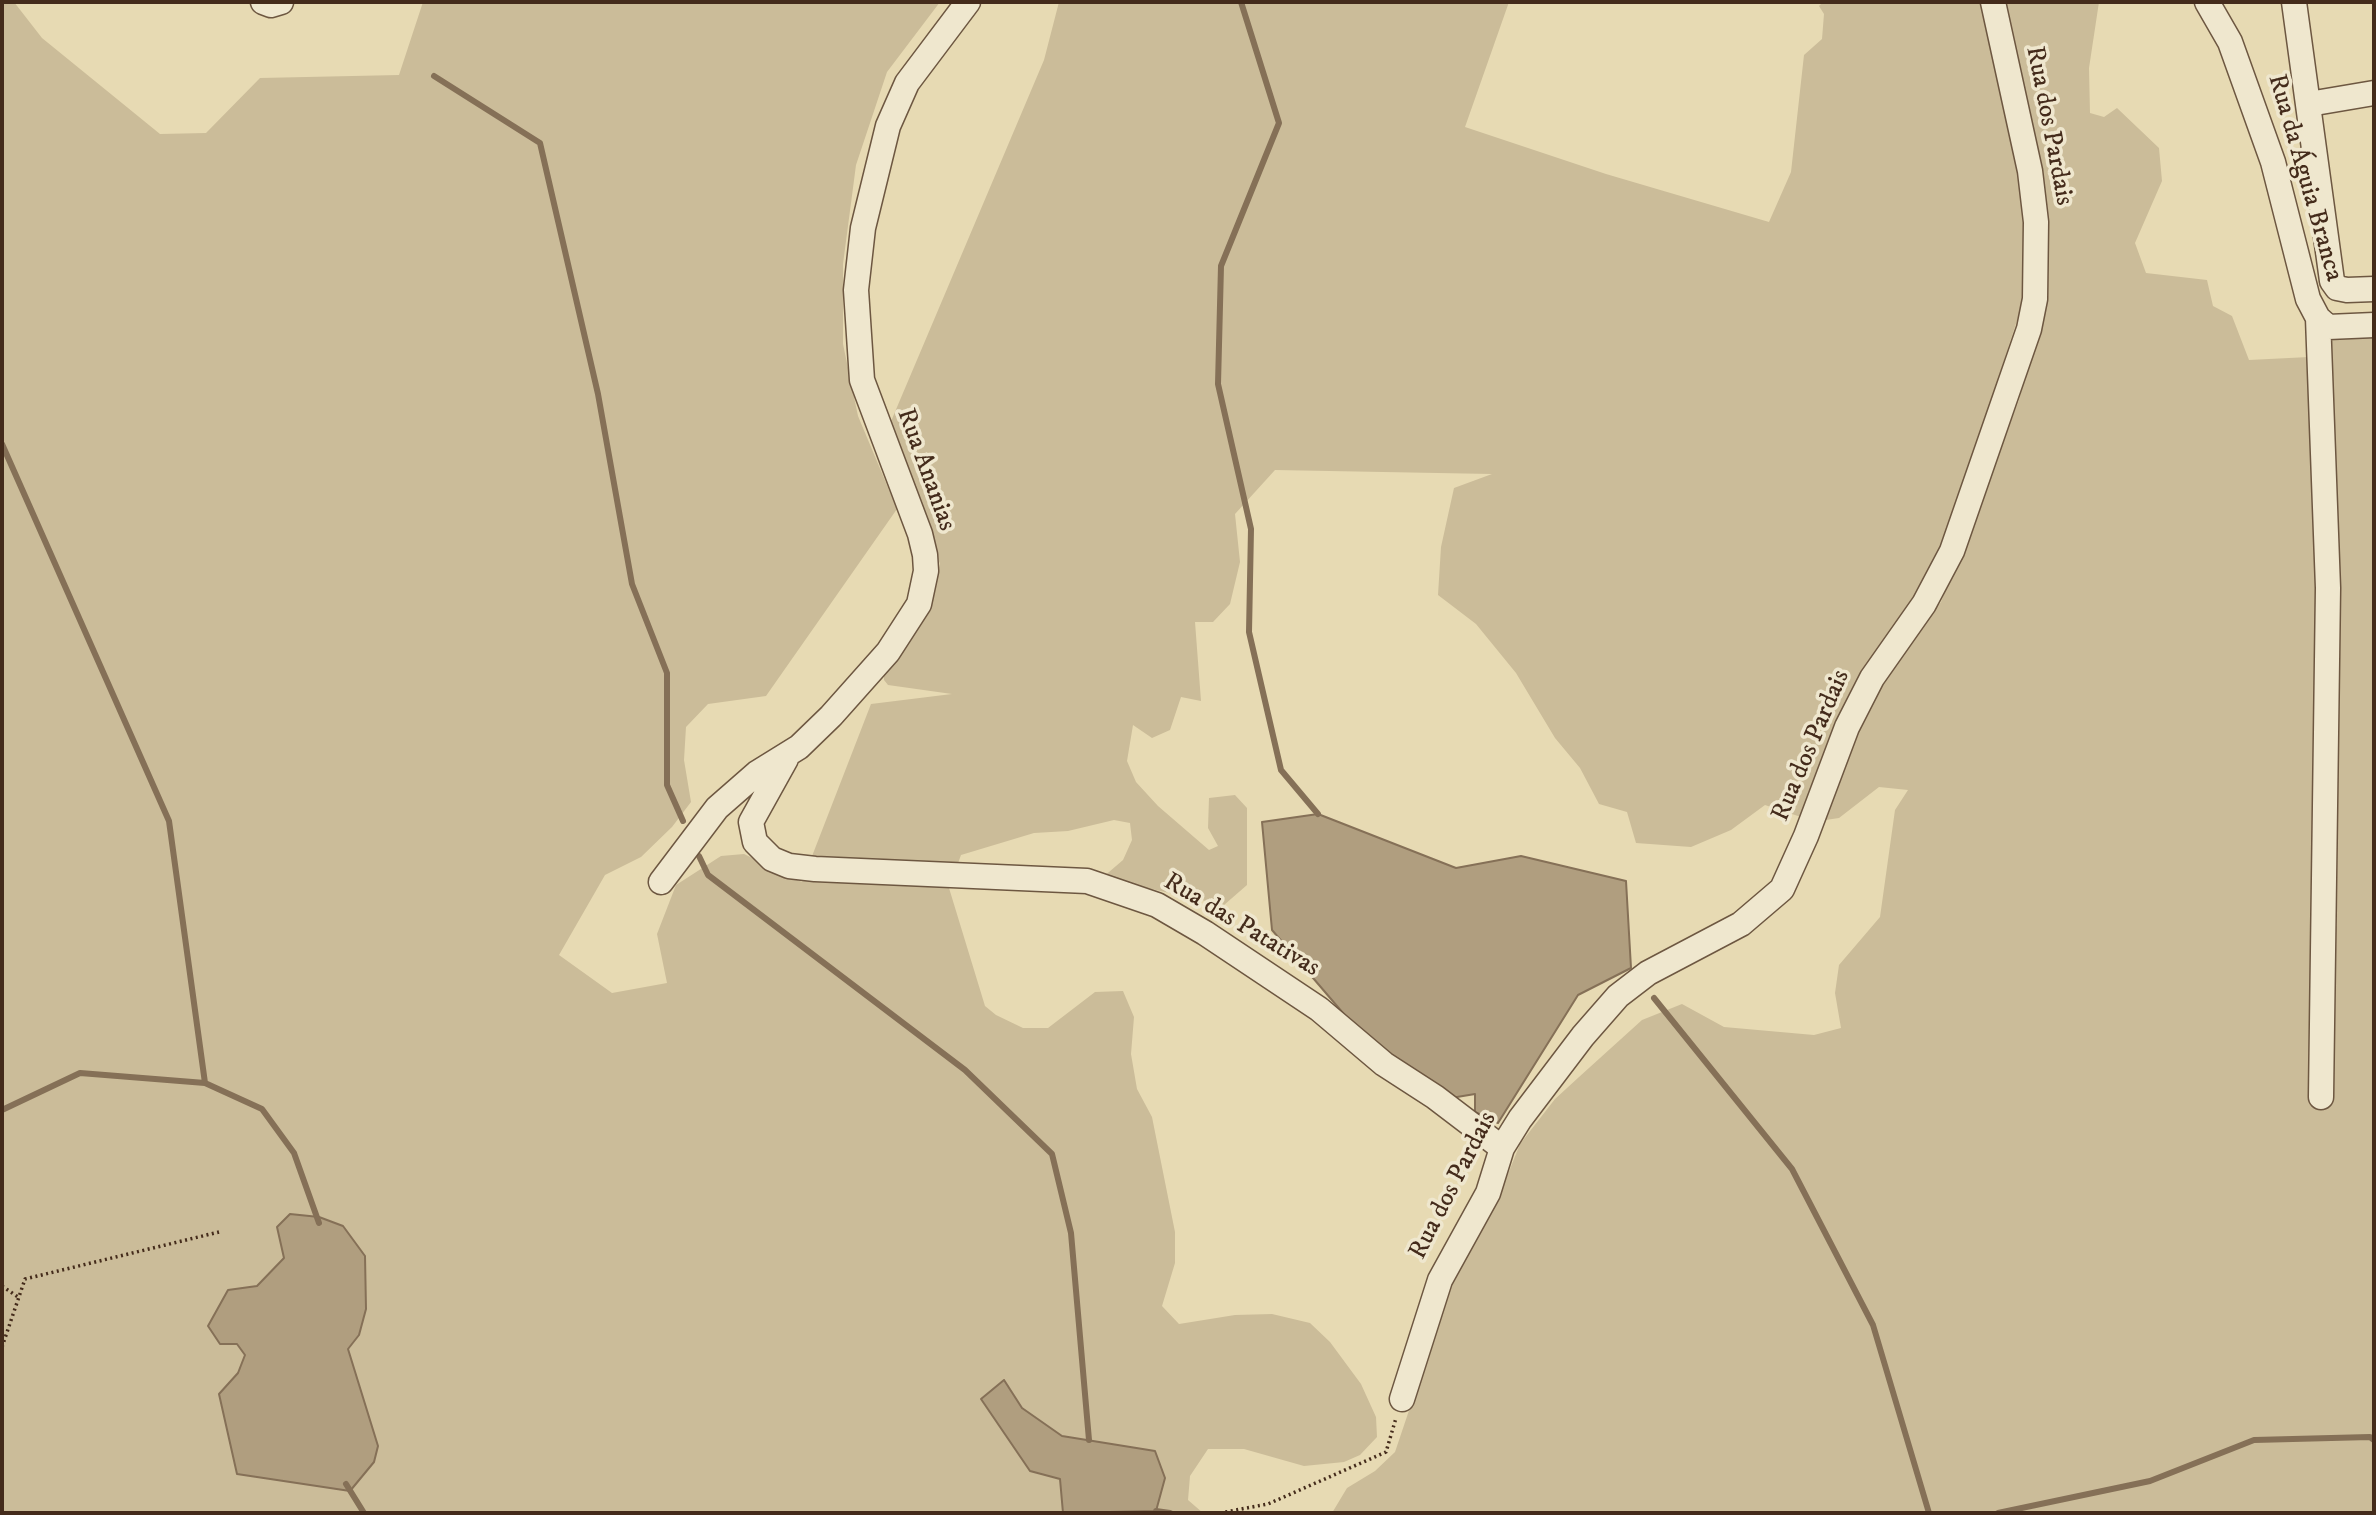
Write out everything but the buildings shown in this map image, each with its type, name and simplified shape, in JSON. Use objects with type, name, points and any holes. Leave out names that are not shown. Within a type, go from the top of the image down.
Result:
[{"type":"street","points":[[263,2],[271,5],[281,2]]},
{"type":"street","name":"Rua Ananias","points":[[661,882],[686,845],[724,800],[757,773],[786,758],[814,733],[888,652],[910,620],[924,589],[926,571],[920,534],[862,380],[856,290],[863,229],[888,126],[907,83],[968,2]]},
{"type":"street","name":"Rua dos Pardais","points":[[1402,1399],[1440,1280],[1488,1193],[1502,1148],[1543,1087],[1618,996],[1648,973],[1741,924],[1782,889],[1806,836],[1847,727],[1872,678],[1924,604],[1952,551],[2029,330],[2035,299],[2036,222],[2030,171],[1993,2]]},
{"type":"street","name":"Rua da Águia Branca","points":[[2207,2],[2230,41],[2253,103],[2273,162],[2308,299],[2328,327],[2374,325]]},
{"type":"street","points":[[2294,2],[2332,281],[2337,288],[2347,290],[2374,289]]},
{"type":"street","points":[[2309,104],[2374,93]]},
{"type":"street","points":[[2319,318],[2328,588],[2321,1097]]},
{"type":"street","name":"Rua das Patativas","points":[[786,758],[751,822],[755,842],[772,859],[789,866],[815,869],[1087,881],[1157,905],[1205,933],[1320,1009],[1384,1064],[1435,1097],[1502,1148]]},
{"type":"path","points":[[2,1347],[24,1279],[219,1232]]},
{"type":"path","points":[[2,1286],[19,1297]]},
{"type":"path","points":[[1220,1513],[1268,1504],[1386,1452],[1402,1399]]},
{"type":"shaded area","points":[[2,2],[14,2],[42,38],[160,134],[206,133],[260,78],[399,75],[423,2],[940,2],[887,72],[856,165],[843,264],[843,344],[858,416],[897,509],[766,696],[708,704],[686,727],[684,760],[691,802],[672,827],[641,857],[605,875],[559,955],[612,993],[667,983],[657,934],[676,885],[721,856],[744,854],[802,882],[871,704],[952,694],[888,685],[884,680],[884,668],[932,594],[940,564],[889,426],[1044,60],[1059,2],[1509,2],[1465,127],[1606,174],[1769,222],[1791,172],[1804,55],[1822,39],[1824,14],[1819,6],[1823,2],[1986,2],[2017,156],[2023,213],[2023,302],[1947,536],[1801,817],[1765,805],[1731,830],[1691,847],[1636,843],[1627,812],[1599,804],[1580,768],[1555,738],[1516,673],[1476,624],[1438,595],[1441,547],[1454,488],[1492,474],[1275,470],[1235,514],[1240,562],[1230,604],[1213,622],[1195,622],[1201,701],[1181,697],[1170,730],[1152,738],[1133,725],[1127,761],[1136,782],[1158,806],[1209,850],[1218,846],[1208,828],[1209,798],[1235,795],[1247,808],[1247,885],[1224,905],[1102,878],[1123,860],[1132,840],[1130,823],[1114,820],[1068,831],[1034,833],[961,855],[949,888],[985,1006],[996,1015],[1023,1028],[1048,1028],[1095,992],[1123,991],[1134,1017],[1131,1054],[1137,1089],[1152,1117],[1175,1232],[1175,1263],[1162,1306],[1179,1324],[1235,1315],[1272,1314],[1310,1323],[1330,1342],[1361,1384],[1376,1417],[1377,1437],[1360,1455],[1344,1462],[1304,1466],[1244,1449],[1208,1449],[1190,1476],[1188,1500],[1203,1513],[1153,1513],[1156,1511],[1155,1451],[1062,1436],[1022,1408],[1004,1380],[981,1400],[1060,1479],[1063,1513],[2,1513]],"holes":[[[290,1214],[359,1335],[348,1349],[378,1446],[219,1394],[238,1373],[245,1355],[237,1344],[257,1286],[284,1258],[277,1227]]]},
{"type":"shaded area","points":[[2002,2],[2099,2],[2089,68],[2090,113],[2104,117],[2117,108],[2159,148],[2162,181],[2135,243],[2146,273],[2207,280],[2213,306],[2232,316],[2249,360],[2309,357],[2320,667],[2315,936],[2337,926],[2338,578],[2327,337],[2349,339],[2374,335],[2374,1513],[1332,1513],[1347,1488],[1375,1471],[1395,1452],[1458,1265],[1500,1194],[1520,1144],[1555,1099],[1642,1020],[1682,1004],[1724,1027],[1814,1035],[1841,1028],[1835,993],[1839,965],[1880,917],[1895,810],[1908,790],[1879,787],[1839,818],[1819,821],[1874,687],[1941,602],[2019,400],[2045,303]]},
{"type":"shaded area","points":[[1318,814],[1456,868],[1521,856],[1626,881],[1631,968],[1578,995],[1498,1123],[1475,1112],[1475,1094],[1445,1099],[1384,1061],[1272,930],[1262,822]]},
{"type":"shaded area","points":[[290,1214],[319,1217],[343,1226],[365,1256],[366,1309],[359,1335],[348,1349],[378,1446],[374,1462],[350,1491],[237,1474],[219,1394],[238,1373],[245,1355],[237,1344],[220,1344],[208,1326],[228,1290],[257,1286],[284,1258],[277,1227]]},
{"type":"shaded area","points":[[1004,1380],[1022,1408],[1062,1436],[1155,1451],[1165,1478],[1156,1511],[1063,1513],[1060,1479],[1030,1471],[981,1399]]},
{"type":"waterway","points":[[1241,2],[1279,123],[1221,266],[1218,384],[1251,529],[1249,632],[1281,770],[1318,814]]},
{"type":"waterway","points":[[434,76],[540,143],[598,394],[632,584],[667,673],[667,785],[683,821]]},
{"type":"waterway","points":[[2,444],[169,821],[205,1083]]},
{"type":"waterway","points":[[699,856],[708,875],[965,1070],[1052,1154],[1071,1233],[1089,1440]]},
{"type":"waterway","points":[[1654,998],[1792,1169],[1873,1325],[1929,1513]]},
{"type":"waterway","points":[[2,1110],[80,1073],[205,1083],[262,1109],[294,1153],[319,1223]]},
{"type":"waterway","points":[[1998,1513],[2150,1481],[2254,1440],[2370,1437],[2374,1440]]},
{"type":"waterway","points":[[346,1484],[364,1513]]},
{"type":"waterway","points":[[1156,1511],[1170,1513]]}]
